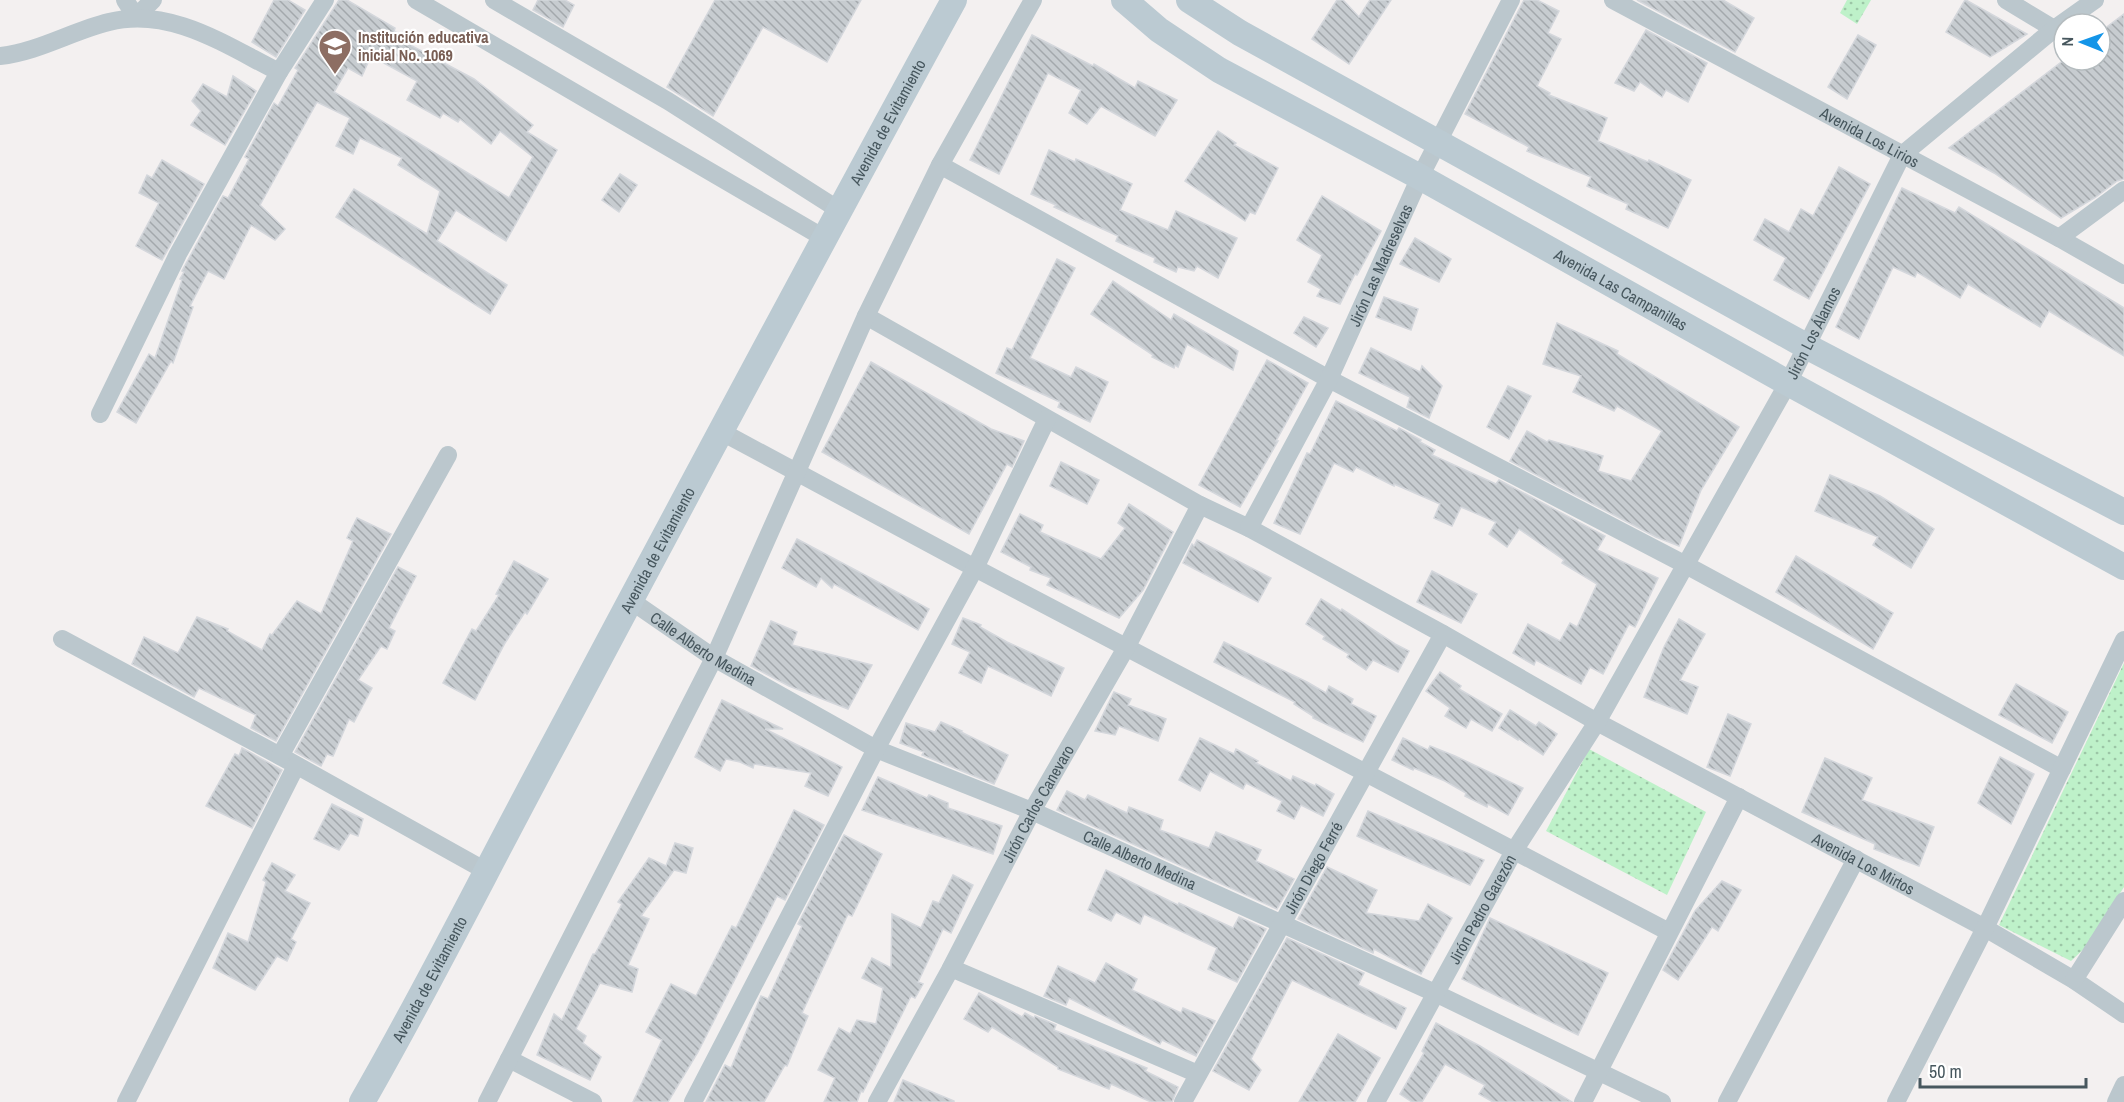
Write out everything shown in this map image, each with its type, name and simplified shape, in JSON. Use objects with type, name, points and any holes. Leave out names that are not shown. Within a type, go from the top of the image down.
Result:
[{"type":"street","points":[[125,0],[136,17]]},
{"type":"street","points":[[136,17],[153,0]]},
{"type":"street","points":[[100,414],[178,254],[279,72],[325,0]]},
{"type":"street","points":[[416,0],[824,238]]},
{"type":"street","points":[[494,0],[668,101],[839,210]]},
{"type":"street","name":"Avenida de Evitamiento","points":[[362,1102],[408,1021],[720,431],[954,0]]},
{"type":"street","points":[[487,1102],[714,658],[866,316],[940,165],[1033,0]]},
{"type":"street","name":"Avenida Las Campanillas","points":[[1124,0],[1159,30],[1219,70],[1420,177],[1788,383],[2124,567]]},
{"type":"street","points":[[1189,0],[1240,33],[1806,346],[2124,512]]},
{"type":"street","name":"Jirón Las Madreselvas","points":[[1249,528],[1329,379],[1420,177],[1511,0]]},
{"type":"street","name":"Avenida Los Lirios","points":[[1613,0],[2124,275]]},
{"type":"street","points":[[2006,0],[2052,28]]},
{"type":"street","name":"Jirón Los Álamos","points":[[2078,12],[2095,0]]},
{"type":"street","points":[[0,57],[27,51],[108,22],[136,17],[187,26],[279,72]]},
{"type":"street","name":"Jirón Los Álamos","points":[[1598,722],[1684,564],[1788,383],[1902,155],[2052,31]]},
{"type":"street","points":[[940,165],[1329,379],[1684,564],[2062,769]]},
{"type":"street","points":[[2059,238],[2124,190]]},
{"type":"street","name":"Avenida Los Mirtos","points":[[866,316],[1200,505],[1249,528],[1598,722],[1985,928],[2074,980],[2124,1014]]},
{"type":"street","points":[[693,1102],[876,749],[975,568],[1047,419]]},
{"type":"street","points":[[720,431],[975,568],[1669,932]]},
{"type":"street","points":[[280,756],[448,455]]},
{"type":"street","name":"Jirón Carlos Canevaro","points":[[877,1102],[951,968],[1032,812],[1127,646],[1200,505]]},
{"type":"street","name":"Calle Alberto Medina","points":[[630,600],[714,658],[876,749],[1032,812],[1435,993],[1662,1102]]},
{"type":"street","name":"Jirón Diego Ferré","points":[[1183,1102],[1443,634]]},
{"type":"street","points":[[62,639],[280,756],[486,871]]},
{"type":"street","points":[[1896,1102],[1985,928],[2124,640]]},
{"type":"street","name":"Jirón Pedro Garezón","points":[[1376,1102],[1514,850],[1598,722]]},
{"type":"street","points":[[126,1102],[296,766]]},
{"type":"street","points":[[1582,1102],[1739,796]]},
{"type":"street","points":[[1727,1102],[1856,859]]},
{"type":"street","points":[[2074,980],[2124,901]]},
{"type":"street","points":[[951,968],[1198,1074]]},
{"type":"street","points":[[509,1059],[593,1102]]},
{"type":"street","points":[[2116,1102],[2124,1085]]},
{"type":"green space","points":[[1847,0],[1871,0],[1857,24],[1840,13]]},
{"type":"green space","points":[[2124,663],[2124,887],[2088,945],[2071,961],[1999,925]]},
{"type":"green space","points":[[1589,749],[1706,812],[1667,895],[1546,831]]},
{"type":"building","points":[[274,0],[288,0],[305,10],[276,57],[252,42]]},
{"type":"building","points":[[339,0],[347,0],[395,28],[394,31],[414,42],[412,46],[474,79],[533,125],[527,132],[557,150],[506,241],[456,210],[437,241],[507,285],[490,314],[336,217],[354,189],[427,234],[440,191],[398,165],[402,158],[360,138],[353,154],[336,146],[350,118],[317,102],[260,205],[285,229],[275,240],[251,225],[224,279],[208,271],[190,306],[193,307],[173,363],[171,361],[136,423],[117,412],[149,354],[155,358],[182,280],[180,279],[184,272],[182,271],[223,196],[228,198],[249,159],[245,157],[274,103],[278,106],[298,70],[295,68]],"holes":[[[371,56],[417,81],[407,100],[440,118],[443,113],[458,122],[460,119],[491,144],[500,131],[533,157],[509,198],[334,92],[348,68],[362,76]]]},
{"type":"building","points":[[538,0],[565,0],[574,5],[563,27],[533,10]]},
{"type":"building","points":[[715,0],[861,0],[827,62],[763,27],[713,116],[667,87]]},
{"type":"building","points":[[1337,0],[1343,0],[1359,17],[1370,0],[1391,0],[1349,64],[1312,39]]},
{"type":"building","points":[[1524,0],[1537,0],[1559,11],[1548,33],[1561,39],[1537,86],[1550,93],[1549,95],[1607,118],[1598,141],[1648,162],[1649,160],[1691,180],[1668,228],[1626,209],[1628,204],[1587,186],[1591,177],[1527,151],[1529,147],[1465,114]]},
{"type":"building","points":[[1637,0],[1723,0],[1754,18],[1735,52]]},
{"type":"building","points":[[1965,0],[2027,34],[1990,57],[1946,32]]},
{"type":"building","points":[[2124,14],[2124,179],[2117,181],[2061,218],[1994,173],[1949,148],[2052,69],[2052,72],[2112,72],[2112,23]]},
{"type":"building","points":[[1646,30],[1707,63],[1688,102],[1666,90],[1662,97],[1640,82],[1634,91],[1615,83]]},
{"type":"building","points":[[1032,35],[1093,66],[1094,64],[1135,88],[1138,81],[1177,100],[1155,136],[1101,106],[1087,124],[1069,113],[1081,90],[1048,73],[999,174],[970,160]]},
{"type":"building","points":[[1858,35],[1876,45],[1847,99],[1828,87]]},
{"type":"building","points":[[233,76],[256,91],[225,145],[191,125],[201,111],[192,101],[203,84],[227,97]]},
{"type":"building","points":[[1218,131],[1236,143],[1234,145],[1278,168],[1255,214],[1250,212],[1245,221],[1185,181]]},
{"type":"building","points":[[1049,150],[1075,162],[1076,159],[1132,184],[1120,210],[1168,230],[1176,211],[1237,238],[1218,278],[1197,266],[1194,271],[1178,267],[1176,272],[1154,262],[1155,258],[1116,241],[1118,236],[1031,194]]},
{"type":"building","points":[[162,160],[204,184],[162,260],[136,246],[159,203],[139,193],[147,175],[152,178]]},
{"type":"building","points":[[1839,167],[1870,184],[1809,299],[1774,280],[1786,258],[1754,240],[1765,219],[1789,232],[1801,209],[1813,216]]},
{"type":"building","points":[[620,174],[637,185],[619,212],[602,200]]},
{"type":"building","points":[[1902,188],[1955,213],[1959,207],[2124,308],[2124,356],[2049,311],[2040,327],[1968,284],[1960,298],[1917,272],[1915,277],[1893,267],[1859,339],[1836,327]]},
{"type":"building","points":[[1322,196],[1381,231],[1340,304],[1317,296],[1321,289],[1308,282],[1322,255],[1297,240]]},
{"type":"building","points":[[1415,238],[1451,259],[1439,282],[1400,264]]},
{"type":"building","points":[[1057,259],[1075,268],[1030,358],[1071,377],[1076,367],[1108,382],[1090,422],[1058,407],[1060,402],[996,373],[1007,348],[1012,350]]},
{"type":"building","points":[[1113,281],[1171,320],[1174,314],[1238,351],[1233,370],[1187,344],[1178,367],[1175,365],[1174,368],[1152,357],[1153,355],[1091,314]]},
{"type":"building","points":[[1384,297],[1418,309],[1411,330],[1376,317]]},
{"type":"building","points":[[1304,317],[1328,328],[1316,347],[1294,333]]},
{"type":"building","points":[[1557,323],[1618,351],[1617,354],[1739,427],[1701,490],[1679,546],[1656,537],[1510,461],[1527,431],[1547,442],[1549,440],[1603,456],[1598,471],[1631,481],[1662,431],[1617,406],[1614,411],[1573,392],[1581,376],[1543,364]]},
{"type":"building","points":[[1371,348],[1420,372],[1422,366],[1442,386],[1429,418],[1407,407],[1410,397],[1359,373]]},
{"type":"building","points":[[1267,360],[1308,383],[1240,507],[1199,485]]},
{"type":"building","points":[[871,362],[991,429],[1024,441],[1012,467],[1007,464],[969,534],[822,452]]},
{"type":"building","points":[[1508,386],[1531,396],[1509,439],[1487,427]]},
{"type":"building","points":[[1336,401],[1397,431],[1399,428],[1421,440],[1420,442],[1435,450],[1432,455],[1496,484],[1499,480],[1605,536],[1597,550],[1658,578],[1635,627],[1629,624],[1603,674],[1590,667],[1581,684],[1536,660],[1534,665],[1513,653],[1528,624],[1560,641],[1570,623],[1577,627],[1597,584],[1562,563],[1564,560],[1519,529],[1507,547],[1489,534],[1496,522],[1461,507],[1452,526],[1434,518],[1440,504],[1394,484],[1394,486],[1356,467],[1353,472],[1334,463],[1300,534],[1274,523],[1307,453],[1310,454]]},
{"type":"building","points":[[1061,462],[1099,480],[1087,504],[1050,486]]},
{"type":"building","points":[[1830,475],[1880,496],[1934,529],[1911,568],[1873,545],[1878,537],[1815,511]]},
{"type":"building","points":[[1129,504],[1173,532],[1143,590],[1119,618],[1047,585],[1051,578],[1030,570],[1031,567],[1001,552],[1020,514],[1043,525],[1040,532],[1101,559],[1125,528],[1118,523]]},
{"type":"building","points":[[357,518],[391,534],[276,741],[251,728],[256,715],[199,688],[194,697],[132,664],[144,637],[178,653],[197,617],[228,629],[227,631],[262,650],[270,634],[272,635],[297,601],[321,614],[353,541],[347,538]]},
{"type":"building","points":[[797,539],[929,609],[918,630],[834,584],[832,588],[821,578],[816,587],[782,568]]},
{"type":"building","points":[[1197,540],[1271,578],[1258,602],[1183,563],[1192,544],[1194,546]]},
{"type":"building","points":[[1796,556],[1893,613],[1873,649],[1776,592]]},
{"type":"building","points":[[514,561],[548,579],[527,614],[525,612],[505,643],[475,700],[443,683],[472,629],[476,631],[499,595],[496,594]]},
{"type":"building","points":[[398,567],[416,576],[389,628],[395,631],[387,649],[381,646],[358,680],[372,688],[354,722],[349,719],[333,756],[327,754],[321,766],[295,752]]},
{"type":"building","points":[[1432,571],[1477,594],[1461,623],[1417,602]]},
{"type":"building","points":[[1321,599],[1341,611],[1342,609],[1409,651],[1398,672],[1373,660],[1366,670],[1347,657],[1349,654],[1323,639],[1325,636],[1306,624]]},
{"type":"building","points":[[963,618],[981,625],[980,627],[1007,642],[1064,668],[1051,696],[988,666],[981,683],[959,673],[970,652],[952,644]]},
{"type":"building","points":[[1679,619],[1705,634],[1680,680],[1698,687],[1687,714],[1644,697],[1664,647]]},
{"type":"building","points":[[771,621],[797,632],[792,645],[872,665],[848,709],[789,686],[751,666]]},
{"type":"building","points":[[1224,642],[1326,693],[1329,686],[1353,699],[1351,704],[1376,716],[1363,742],[1313,718],[1294,704],[1295,702],[1214,662]]},
{"type":"building","points":[[1440,672],[1461,686],[1459,689],[1502,714],[1492,731],[1471,719],[1466,728],[1445,716],[1450,708],[1426,691]]},
{"type":"building","points":[[2016,684],[2068,712],[2052,743],[1999,715]]},
{"type":"building","points":[[1114,692],[1131,699],[1128,705],[1166,719],[1158,741],[1119,726],[1115,735],[1095,731]]},
{"type":"building","points":[[722,700],[783,729],[765,729],[842,767],[828,796],[805,786],[811,773],[754,764],[753,768],[726,759],[720,771],[695,757]]},
{"type":"building","points":[[1510,710],[1536,726],[1539,722],[1557,734],[1543,755],[1499,728]]},
{"type":"building","points":[[1728,714],[1751,724],[1730,776],[1707,767]]},
{"type":"building","points":[[941,722],[1008,755],[994,784],[922,755],[924,752],[900,743],[906,723],[935,732]]},
{"type":"building","points":[[1200,738],[1234,754],[1236,749],[1258,761],[1256,763],[1291,781],[1293,776],[1315,786],[1316,784],[1334,794],[1323,816],[1301,805],[1294,819],[1277,811],[1282,801],[1246,783],[1243,789],[1210,771],[1200,791],[1179,780]]},
{"type":"building","points":[[1403,738],[1428,750],[1430,746],[1455,756],[1523,788],[1508,815],[1488,804],[1487,807],[1465,796],[1466,793],[1445,781],[1392,760]]},
{"type":"building","points":[[242,748],[282,770],[252,828],[206,806],[235,754],[239,756]]},
{"type":"building","points":[[2000,757],[2034,774],[2011,824],[1978,803]]},
{"type":"building","points":[[1825,758],[1872,778],[1862,800],[1934,827],[1919,866],[1874,849],[1875,844],[1802,812]]},
{"type":"building","points":[[878,777],[927,798],[929,795],[948,803],[948,808],[1002,826],[993,854],[862,810]]},
{"type":"building","points":[[1067,791],[1085,800],[1088,795],[1127,813],[1129,807],[1163,820],[1160,830],[1209,848],[1216,832],[1261,850],[1256,861],[1294,879],[1277,909],[1057,810]]},
{"type":"building","points":[[332,804],[363,819],[358,836],[350,833],[339,850],[314,839]]},
{"type":"building","points":[[794,810],[824,825],[785,900],[777,896],[698,1052],[668,1102],[633,1102],[662,1040],[646,1032],[671,984],[696,996],[732,926],[736,928]]},
{"type":"building","points":[[1368,811],[1484,860],[1470,885],[1357,836]]},
{"type":"building","points":[[844,835],[882,854],[852,916],[848,914],[802,1013],[808,1016],[787,1066],[785,1065],[764,1102],[706,1102],[725,1065],[731,1068],[761,996],[768,999],[802,926],[798,924]]},
{"type":"building","points":[[675,843],[693,848],[686,873],[674,870],[641,916],[649,919],[628,965],[638,969],[632,992],[600,983],[576,1029],[586,1036],[583,1043],[601,1057],[590,1080],[537,1055],[554,1014],[562,1020],[593,954],[622,904],[618,902],[649,858],[666,866]]},
{"type":"building","points":[[272,863],[295,875],[285,891],[310,903],[291,939],[296,942],[287,961],[277,956],[255,990],[213,968],[228,933],[248,942],[266,882],[263,880]]},
{"type":"building","points":[[1327,867],[1377,890],[1366,913],[1419,921],[1428,904],[1452,918],[1421,974],[1374,949],[1373,953],[1298,919]]},
{"type":"building","points":[[1106,870],[1178,905],[1179,903],[1233,928],[1239,917],[1266,929],[1237,982],[1208,969],[1217,948],[1144,914],[1140,924],[1116,912],[1111,921],[1088,910]]},
{"type":"building","points":[[953,875],[973,885],[951,933],[943,929],[918,982],[923,984],[915,998],[911,996],[863,1092],[861,1091],[857,1102],[824,1102],[835,1078],[818,1070],[839,1028],[850,1034],[857,1020],[876,1024],[883,988],[862,978],[872,958],[891,968],[892,914],[921,928],[933,901],[939,903]]},
{"type":"building","points":[[1722,881],[1741,890],[1718,931],[1712,927],[1678,980],[1663,970],[1695,911]]},
{"type":"building","points":[[1490,918],[1608,973],[1578,1035],[1462,979]]},
{"type":"building","points":[[1287,938],[1364,973],[1358,985],[1406,1008],[1396,1029],[1292,980],[1251,1059],[1261,1070],[1249,1090],[1213,1071]]},
{"type":"building","points":[[1106,963],[1137,979],[1132,990],[1181,1013],[1183,1008],[1215,1021],[1196,1056],[1162,1040],[1160,1044],[1069,998],[1066,1005],[1044,996],[1058,966],[1095,983]]},
{"type":"building","points":[[979,993],[1022,1017],[1025,1013],[1034,1018],[1035,1016],[1056,1025],[1054,1030],[1147,1068],[1145,1071],[1178,1087],[1172,1102],[1151,1102],[1111,1084],[1109,1089],[1058,1069],[992,1027],[988,1032],[964,1019]]},
{"type":"building","points":[[1436,1023],[1480,1046],[1572,1102],[1493,1102],[1479,1094],[1485,1085],[1445,1064],[1422,1102],[1412,1102],[1400,1094],[1424,1053],[1422,1051]]},
{"type":"building","points":[[1338,1034],[1380,1058],[1355,1102],[1299,1102]]},
{"type":"building","points":[[903,1080],[954,1101],[954,1102],[894,1102]]},
{"type":"place","name":"Institución educativa inicial No. 1069","points":[[335,75]]}]
